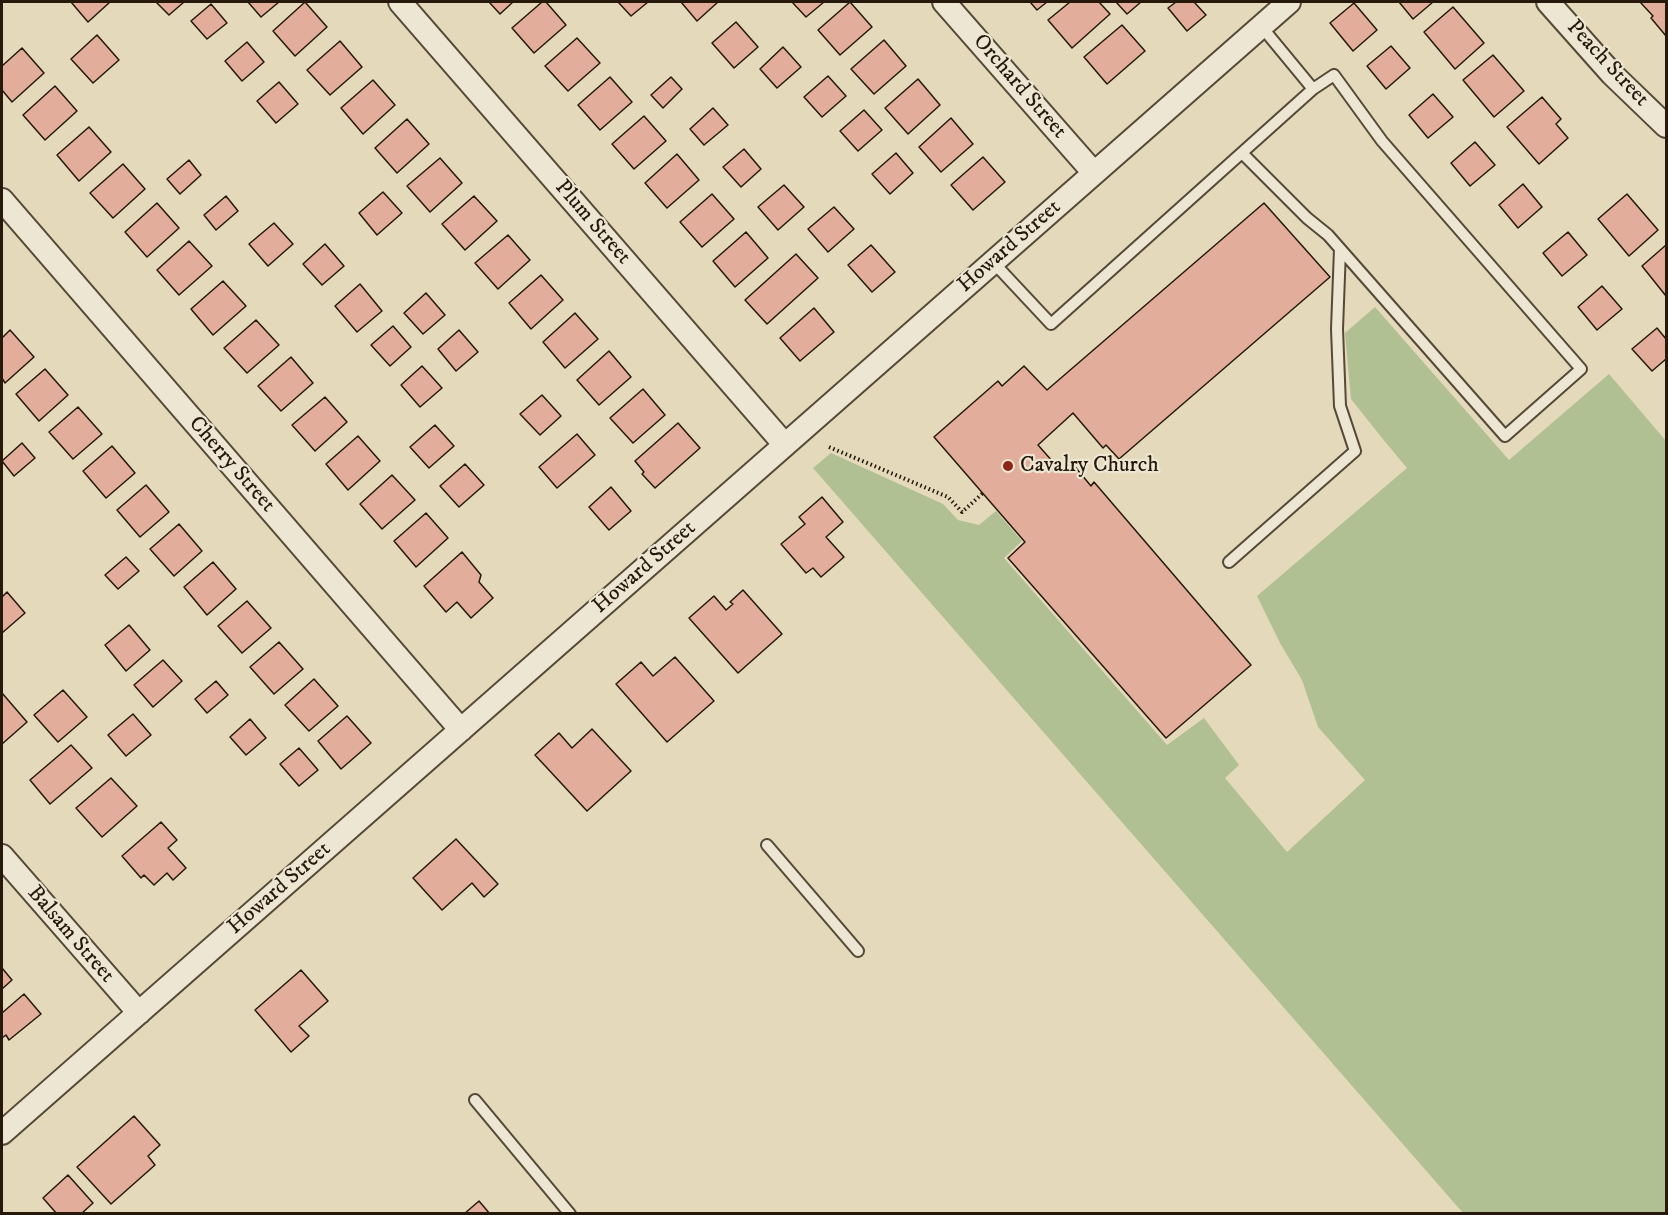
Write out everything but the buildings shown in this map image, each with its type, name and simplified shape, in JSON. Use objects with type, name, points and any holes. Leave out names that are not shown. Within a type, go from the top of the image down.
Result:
[{"type":"street","name":"Plum Street","points":[[400,2],[784,445]]},
{"type":"street","name":"Orchard Street","points":[[944,2],[1094,173]]},
{"type":"street","name":"Howard Street","points":[[2,1133],[1288,2]]},
{"type":"street","name":"Peach Street","points":[[1548,2],[1612,74],[1666,126]]},
{"type":"street","name":"Cherry Street","points":[[2,200],[461,730]]},
{"type":"street","name":"Balsam Street","points":[[2,856],[138,1013]]},
{"type":"lane","points":[[1261,26],[1314,89]]},
{"type":"lane","points":[[993,262],[1051,324],[1242,153],[1314,89],[1335,75],[1379,137],[1581,369],[1505,436],[1328,235],[1307,218],[1242,153]]},
{"type":"lane","points":[[1229,562],[1355,451],[1340,406],[1337,329],[1340,249]]},
{"type":"lane","points":[[767,845],[858,951]]},
{"type":"lane","points":[[475,1100],[570,1214]]},
{"type":"path","points":[[830,447],[948,497],[962,512],[983,493]]},
{"type":"green space","points":[[1375,307],[1509,460],[1609,374],[1666,441],[1666,1213],[1463,1213],[813,468],[831,453],[943,504],[958,520],[979,525],[996,511],[1022,541],[1004,558],[1167,745],[1204,718],[1239,765],[1225,778],[1287,852],[1365,780],[1318,727],[1302,680],[1280,643],[1257,596],[1407,468],[1351,399],[1345,333]]},
{"type":"place","name":"Cavalry Church","points":[[1008,466]]}]
